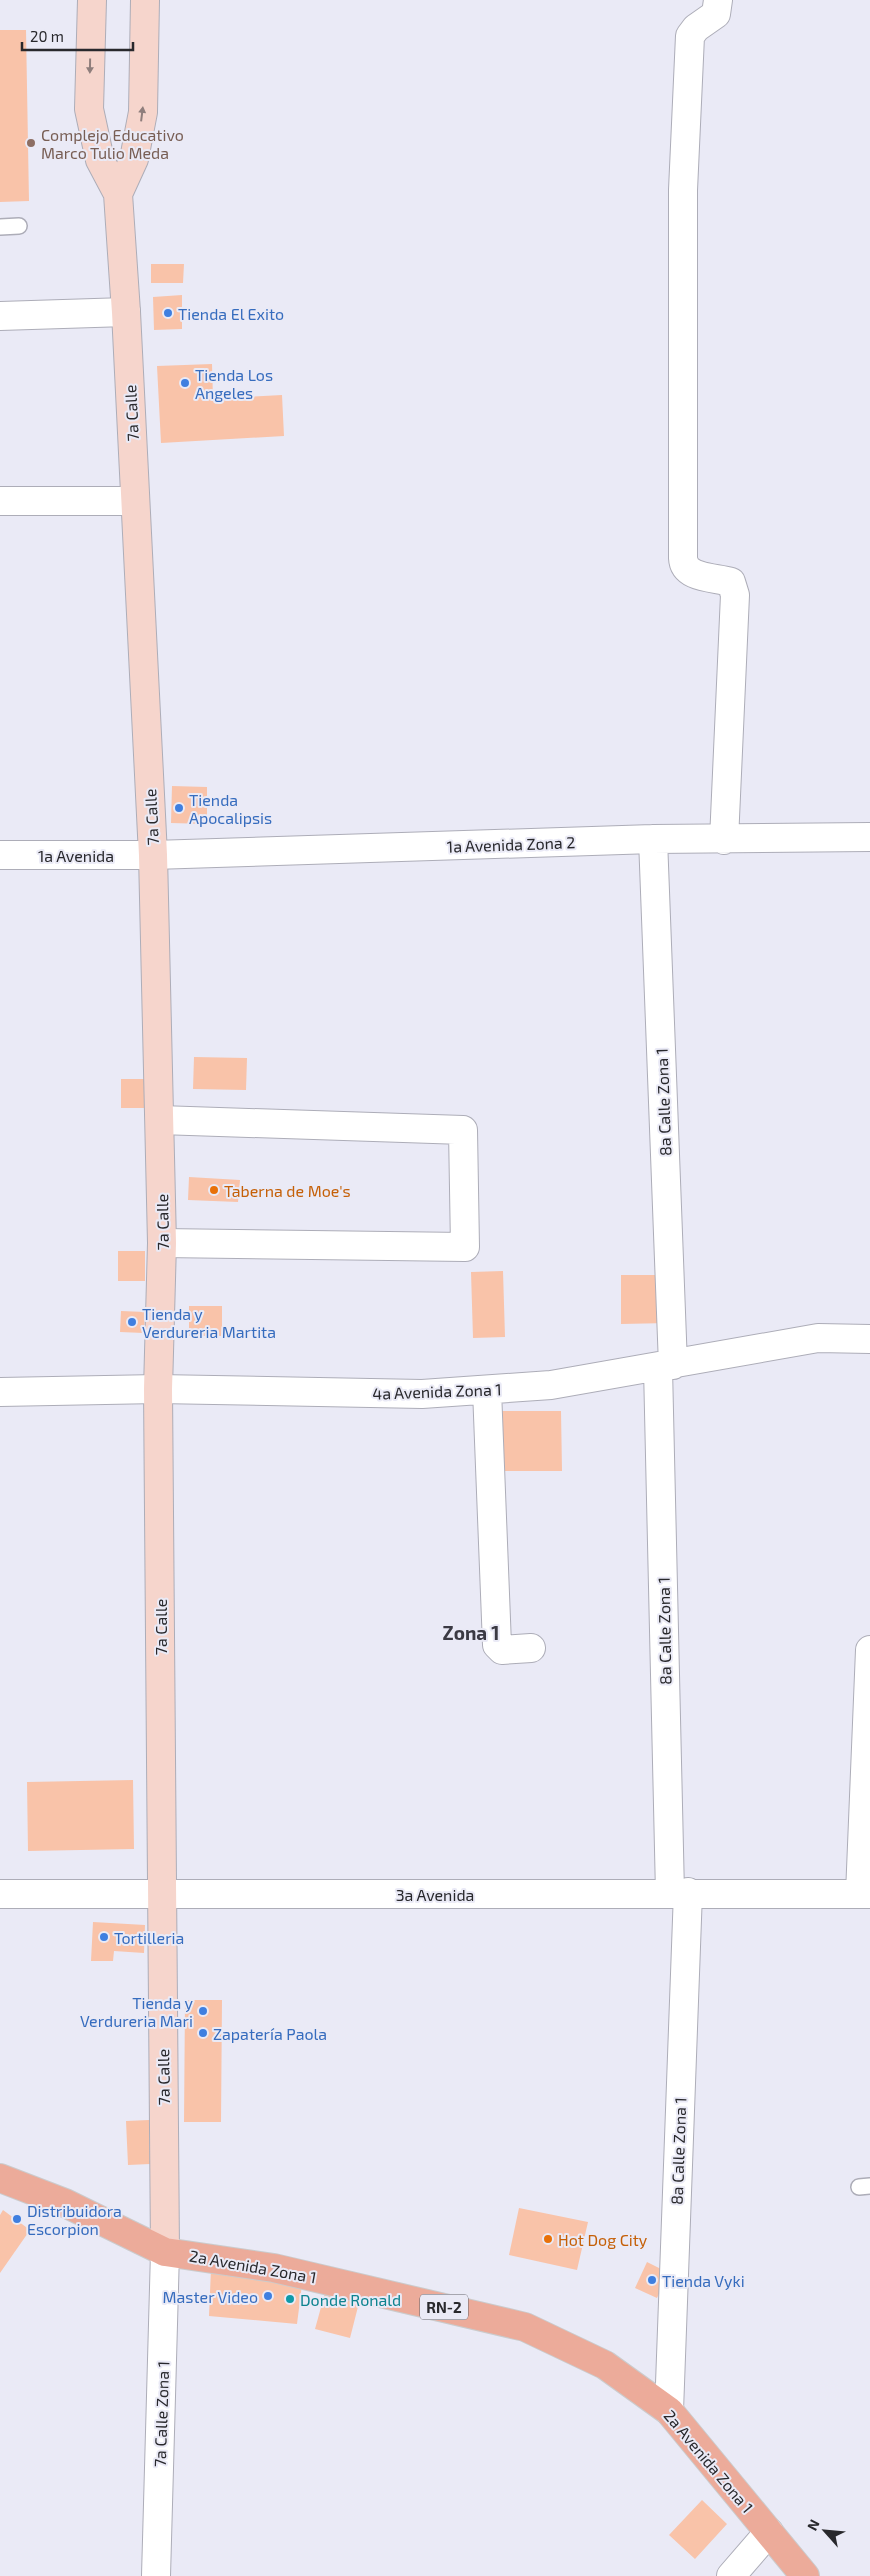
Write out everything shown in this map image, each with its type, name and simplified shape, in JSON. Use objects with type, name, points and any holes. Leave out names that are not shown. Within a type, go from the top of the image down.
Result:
[{"type":"main road","name":"2a Avenida Zona 1","points":[[0,2178],[66,2203],[165,2252],[274,2268],[525,2327],[605,2365],[669,2411],[805,2576]]},
{"type":"street","name":"7a Calle","points":[[92,0],[89,109],[100,160],[118,194],[126,312],[153,855],[162,1243],[158,1389],[165,2252]]},
{"type":"street","name":"7a Calle","points":[[118,194],[134,159],[143,112],[145,0]]},
{"type":"street","points":[[718,0],[716,14],[696,28],[690,36],[683,190],[683,566],[690,573],[730,582],[735,594],[724,840]]},
{"type":"street","points":[[0,316],[126,312]]},
{"type":"street","points":[[0,501],[136,501]]},
{"type":"street","name":"1a Avenida Zona 2","points":[[153,855],[654,839],[724,840],[870,837]]},
{"type":"street","name":"8a Calle Zona 1","points":[[654,839],[679,1893],[669,2411]]},
{"type":"street","name":"1a Avenida","points":[[0,855],[153,855]]},
{"type":"street","points":[[160,1120],[463,1130],[465,1247],[162,1243]]},
{"type":"street","name":"4a Avenida Zona 1","points":[[0,1392],[158,1389],[422,1394],[551,1385],[818,1338],[870,1339]]},
{"type":"street","points":[[487,1390],[497,1645],[502,1650],[531,1648]]},
{"type":"street","points":[[865,1894],[870,1650]]},
{"type":"street","name":"3a Avenida","points":[[0,1894],[865,1894]]},
{"type":"street","name":"7a Calle Zona 1","points":[[156,2576],[165,2252]]},
{"type":"street","points":[[731,2576],[769,2532]]},
{"type":"lane","points":[[0,227],[19,226]]},
{"type":"building","points":[[0,30],[26,30],[29,201],[0,202]]},
{"type":"building","points":[[151,264],[184,264],[183,283],[151,283]]},
{"type":"building","name":"Tienda El Exito","points":[[182,295],[182,329],[154,330],[153,297]]},
{"type":"building","points":[[212,364],[213,399],[282,395],[284,436],[161,443],[157,366]]},
{"type":"building","points":[[172,786],[207,787],[207,824],[171,823]]},
{"type":"building","points":[[194,1057],[247,1058],[246,1090],[193,1089]]},
{"type":"building","points":[[121,1079],[145,1079],[145,1108],[121,1108]]},
{"type":"building","name":"Taberna de Moe's","points":[[189,1177],[240,1180],[238,1202],[188,1200]]},
{"type":"building","points":[[118,1251],[145,1251],[145,1281],[118,1281]]},
{"type":"building","points":[[503,1271],[505,1337],[473,1338],[471,1272]]},
{"type":"building","points":[[621,1275],[669,1275],[669,1323],[621,1324]]},
{"type":"building","points":[[189,1306],[222,1306],[222,1336],[189,1336]]},
{"type":"building","name":"Tienda y Verdureria Martita","points":[[121,1311],[145,1312],[144,1333],[120,1332]]},
{"type":"building","points":[[499,1411],[561,1411],[562,1471],[499,1471]]},
{"type":"building","points":[[133,1780],[134,1849],[28,1851],[27,1782]]},
{"type":"building","points":[[93,1922],[145,1925],[144,1953],[114,1951],[113,1961],[91,1961]]},
{"type":"building","points":[[185,2000],[222,2000],[221,2122],[184,2122]]},
{"type":"building","points":[[149,2120],[150,2164],[128,2165],[126,2121]]},
{"type":"building","name":"Hot Dog City","points":[[519,2208],[588,2222],[577,2270],[509,2255]]},
{"type":"building","points":[[3,2210],[30,2230],[0,2273],[0,2215]]},
{"type":"building","name":"Tienda Vyki","points":[[647,2262],[669,2273],[657,2298],[635,2288]]},
{"type":"building","points":[[211,2269],[303,2277],[297,2324],[209,2316]]},
{"type":"building","points":[[328,2282],[362,2291],[350,2338],[315,2329]]},
{"type":"building","points":[[702,2500],[727,2524],[695,2559],[669,2535]]},
{"type":"place","name":"Complejo Educativo Marco Tulio Meda","points":[[31,143]]},
{"type":"place","name":"Tienda El Exito","points":[[168,313]]},
{"type":"place","name":"Tienda Los Angeles","points":[[185,383]]},
{"type":"place","name":"Tienda Apocalipsis","points":[[179,808]]},
{"type":"place","name":"Taberna de Moe's","points":[[214,1190]]},
{"type":"place","name":"Tienda y Verdureria Martita","points":[[132,1322]]},
{"type":"place","name":"Tortilleria","points":[[104,1937]]},
{"type":"place","name":"Tienda y Verdureria Mari","points":[[203,2011]]},
{"type":"place","name":"Zapatería Paola","points":[[203,2033]]},
{"type":"place","name":"Distribuidora Escorpion","points":[[17,2219]]},
{"type":"place","name":"Hot Dog City","points":[[548,2239]]},
{"type":"place","name":"Tienda Vyki","points":[[652,2280]]},
{"type":"place","name":"Master Video","points":[[268,2296]]},
{"type":"place","name":"Donde Ronald","points":[[290,2299]]},
{"type":"district","name":"Zona 1","points":[[471,1632]]}]
